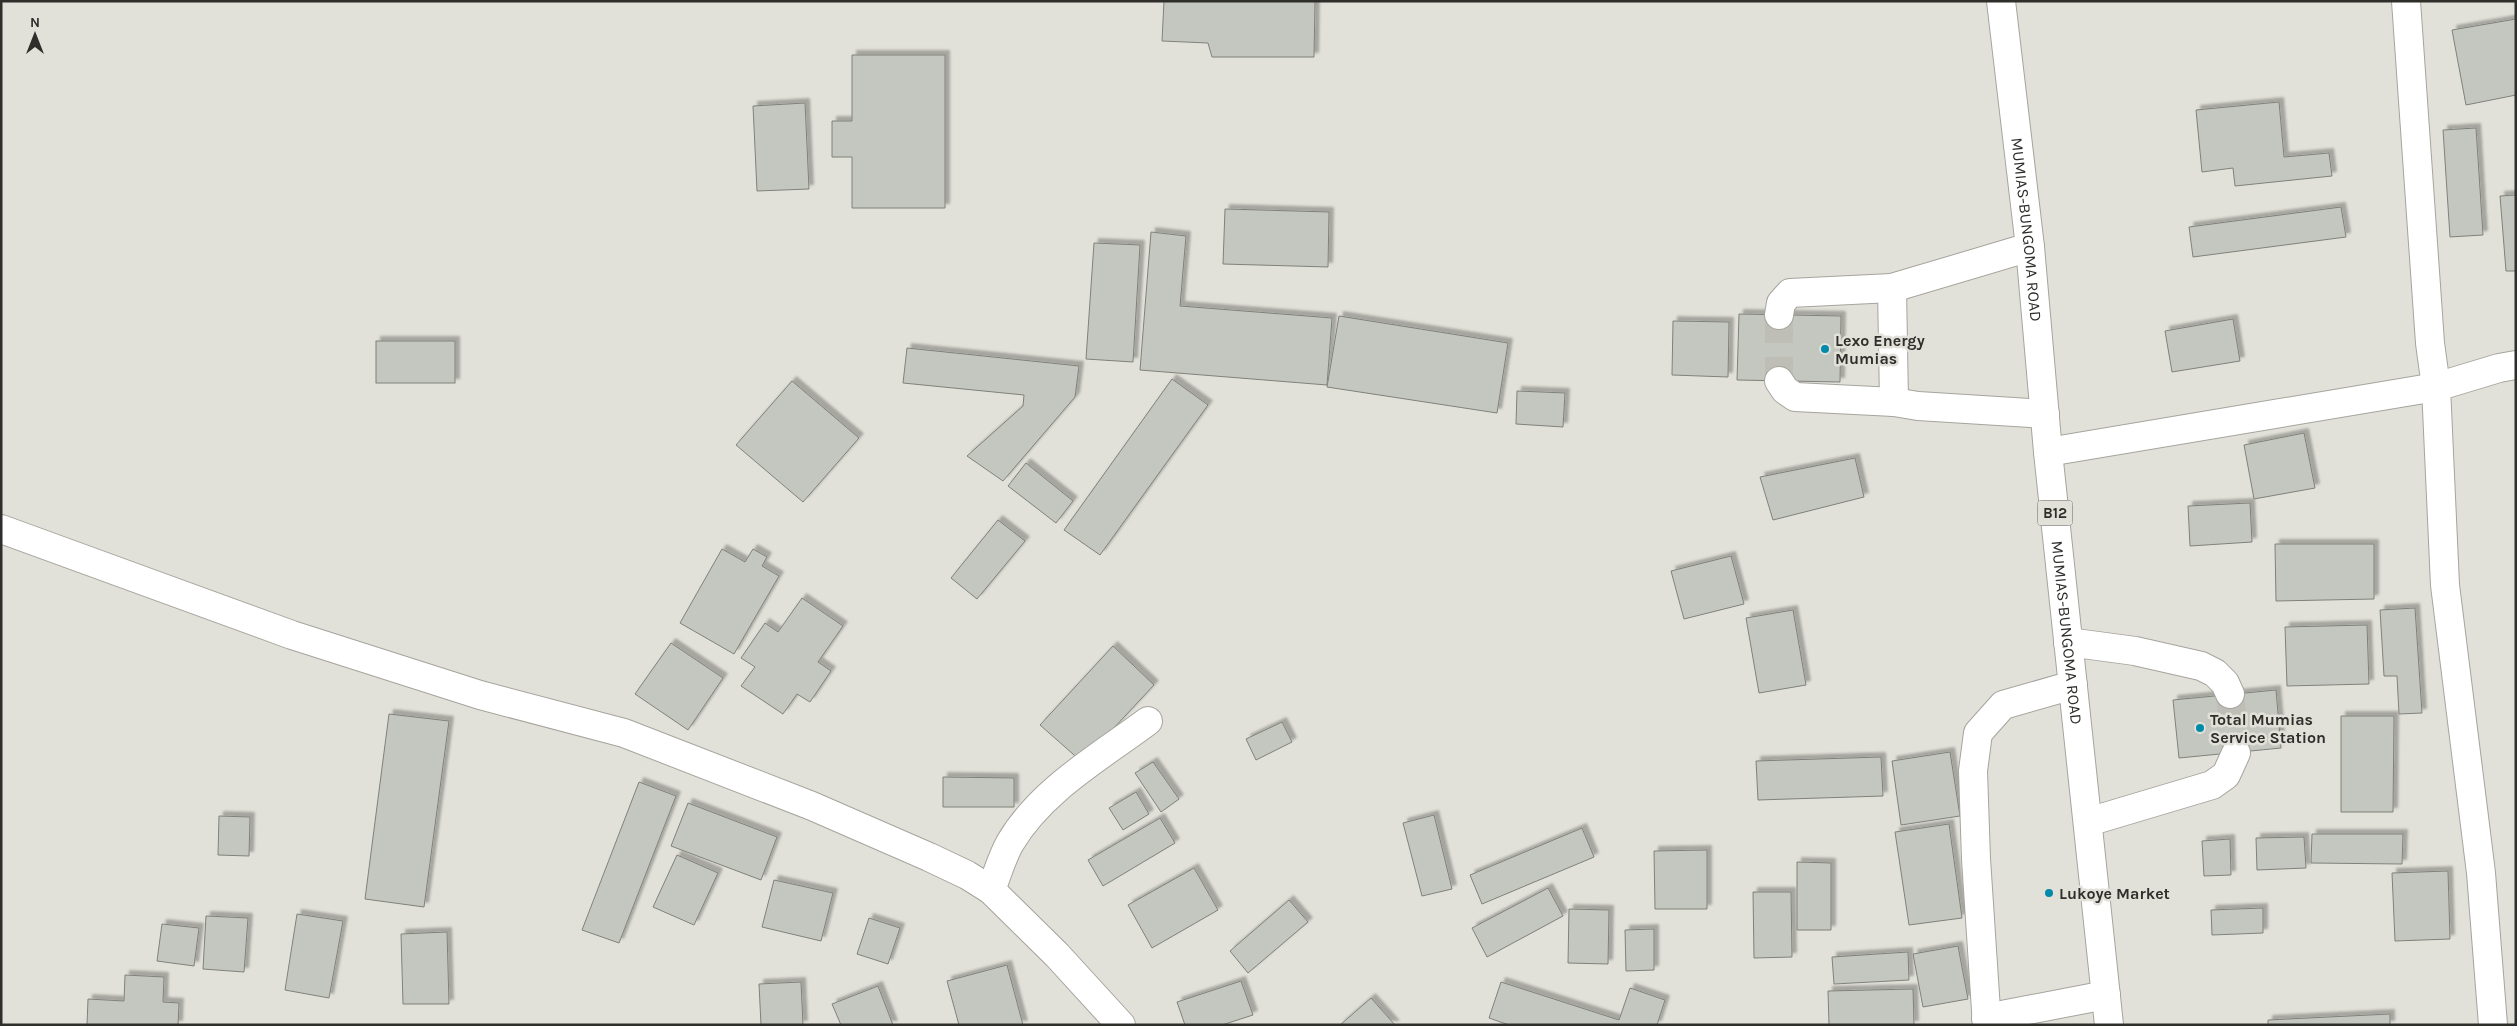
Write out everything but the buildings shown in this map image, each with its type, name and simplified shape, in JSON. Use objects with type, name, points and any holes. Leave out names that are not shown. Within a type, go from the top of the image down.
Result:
[{"type":"main road","name":"MUMIAS-BUNGOMA ROAD","points":[[2001,1],[2030,247],[2048,452],[2109,1025]]},
{"type":"main road","points":[[2406,1],[2430,343],[2436,387],[2445,585],[2481,873],[2493,1025]]},
{"type":"main road","points":[[1779,315],[1781,303],[1790,293],[1892,288],[2030,247]]},
{"type":"main road","points":[[1892,288],[1894,402]]},
{"type":"main road","points":[[2048,452],[2436,387],[2491,370],[2516,365]]},
{"type":"main road","points":[[1779,381],[1785,390],[1795,397],[1894,402],[1918,406],[2045,414]]},
{"type":"main road","points":[[1,529],[292,635],[480,695],[624,733],[812,806],[929,857],[967,875],[992,890],[1057,955],[1120,1025]]},
{"type":"main road","points":[[2068,642],[2135,651],[2201,666],[2220,678],[2230,694]]},
{"type":"main road","points":[[2073,685],[2003,705],[1978,733],[1973,771],[1986,1021],[2106,995]]},
{"type":"main road","points":[[992,890],[1010,844],[1040,805],[1070,779],[1148,721]]},
{"type":"main road","points":[[2088,822],[2212,784],[2226,775],[2236,753]]},
{"type":"tunnel","points":[[1779,315],[1779,381]]},
{"type":"tunnel","points":[[2230,694],[2236,753]]},
{"type":"place","name":"Lexo Energy Mumias","points":[[1825,349]]},
{"type":"place","name":"Total Mumias Service Station","points":[[2200,728]]},
{"type":"place","name":"Lukoye Market","points":[[2049,893]]}]
